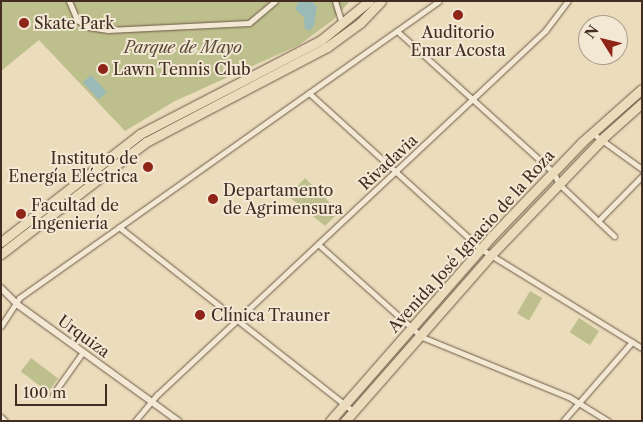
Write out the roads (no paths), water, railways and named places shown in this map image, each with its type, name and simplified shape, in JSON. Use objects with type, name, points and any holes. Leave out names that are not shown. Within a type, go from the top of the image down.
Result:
[{"type":"main road","points":[[1,242],[140,134],[309,47],[342,26],[369,1]]},
{"type":"main road","points":[[1,254],[146,142],[327,47],[355,28],[381,1]]},
{"type":"main road","name":"Avenida José Ignacio de la Roza","points":[[330,421],[481,249],[553,172],[582,142],[642,88]]},
{"type":"main road","name":"Avenida José Ignacio de la Roza","points":[[345,421],[491,255],[601,140],[642,103]]},
{"type":"main road","points":[[559,184],[563,169],[582,142]]},
{"type":"main road","points":[[459,291],[477,262],[481,249]]},
{"type":"main road","points":[[420,335],[441,294]]},
{"type":"street","points":[[69,1],[77,20],[88,27],[108,30],[249,23],[275,1]]},
{"type":"street","points":[[335,1],[341,13],[342,26]]},
{"type":"street","points":[[1,326],[16,302],[118,227],[439,1]]},
{"type":"street","name":"Rivadavia","points":[[135,421],[151,401],[545,32],[568,1]]},
{"type":"street","points":[[397,31],[553,172],[559,184],[614,236]]},
{"type":"street","points":[[309,93],[481,249],[642,348]]},
{"type":"street","points":[[592,133],[642,169]]},
{"type":"street","points":[[598,221],[642,176]]},
{"type":"street","points":[[118,227],[354,411]]},
{"type":"street","points":[[318,244],[420,335],[578,403],[608,421]]},
{"type":"street","name":"Urquiza","points":[[1,288],[16,302],[178,421]]},
{"type":"street","points":[[563,421],[632,342]]},
{"type":"street","points":[[53,394],[83,352]]},
{"type":"street","points":[[1,418],[5,421]]},
{"type":"water","points":[[299,1],[312,1],[317,7],[314,26],[309,31],[305,29],[304,17],[295,9]]},
{"type":"water","points":[[91,75],[107,92],[99,99],[83,83]]},
{"type":"place","name":"Auditorio Emar Acosta","points":[[458,15]]},
{"type":"place","name":"Skate Park","points":[[24,23]]},
{"type":"place","name":"Lawn Tennis Club","points":[[103,69]]},
{"type":"place","name":"Instituto de Energía Eléctrica","points":[[148,167]]},
{"type":"place","name":"Departamento de Agrimensura","points":[[213,199]]},
{"type":"place","name":"Facultad de Ingeniería","points":[[21,214]]},
{"type":"place","name":"Clínica Trauner","points":[[200,315]]},
{"type":"park label","name":"Parque de Mayo","points":[[183,47]]}]
